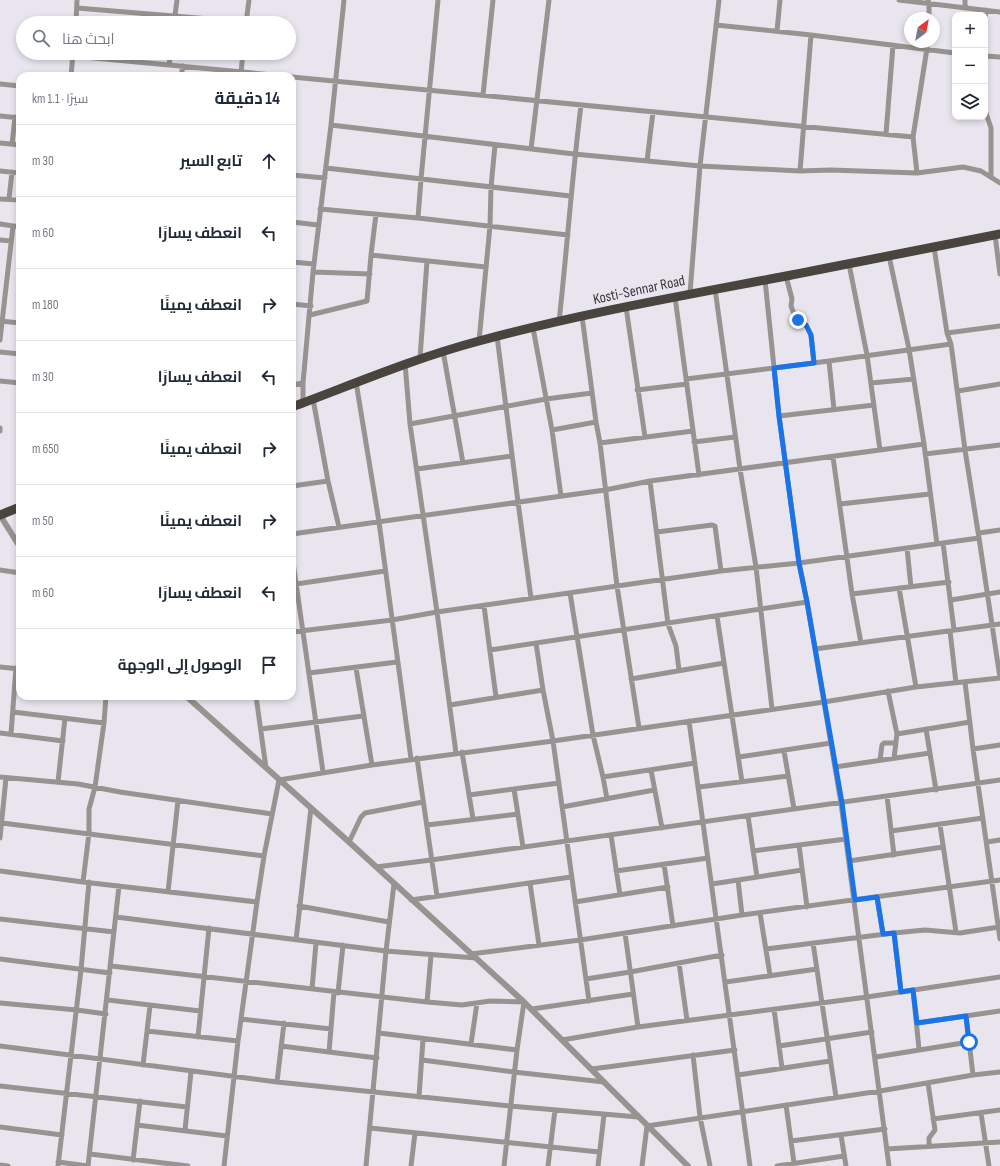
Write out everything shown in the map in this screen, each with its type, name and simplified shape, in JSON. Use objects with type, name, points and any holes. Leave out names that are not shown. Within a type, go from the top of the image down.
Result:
[{"type":"highway","name":"Kosti-Sennar Road","points":[[296,405],[405,363],[497,336],[626,307],[997,234]]},
{"type":"highway","points":[[1,515],[16,509]]},
{"type":"street","points":[[76,16],[77,0]]},
{"type":"street","points":[[77,8],[175,16],[176,0]]},
{"type":"street","points":[[247,16],[249,0]]},
{"type":"street","points":[[303,402],[303,383],[313,272],[325,178],[344,0]]},
{"type":"street","points":[[418,218],[438,0]]},
{"type":"street","points":[[482,95],[493,0]]},
{"type":"street","points":[[531,149],[549,0]]},
{"type":"street","points":[[690,294],[700,166],[719,0]]},
{"type":"street","points":[[777,31],[780,0]]},
{"type":"street","points":[[900,0],[928,2],[1000,12]]},
{"type":"street","points":[[965,0],[965,8]]},
{"type":"street","points":[[928,2],[929,12]]},
{"type":"street","points":[[716,25],[952,53]]},
{"type":"street","points":[[800,171],[811,35]]},
{"type":"street","points":[[886,134],[893,45]]},
{"type":"street","points":[[917,173],[912,137],[927,50]]},
{"type":"street","points":[[988,56],[1000,57]]},
{"type":"street","points":[[71,72],[72,60]]},
{"type":"street","points":[[125,60],[241,72],[242,60]]},
{"type":"street","points":[[169,65],[170,60]]},
{"type":"street","points":[[182,72],[183,66]]},
{"type":"street","points":[[296,77],[912,137]]},
{"type":"street","points":[[0,84],[16,86]]},
{"type":"street","points":[[559,322],[568,235],[574,154],[581,105]]},
{"type":"street","points":[[647,161],[653,112]]},
{"type":"street","points":[[0,116],[16,118]]},
{"type":"street","points":[[988,119],[991,128],[991,176]]},
{"type":"street","points":[[12,144],[16,123]]},
{"type":"street","points":[[331,125],[574,154],[700,166],[800,171],[831,170],[917,173],[963,167],[981,171],[1000,183]]},
{"type":"street","points":[[0,143],[16,144]]},
{"type":"street","points":[[479,341],[490,226],[491,187],[495,145]]},
{"type":"street","points":[[326,168],[570,196]]},
{"type":"street","points":[[0,171],[16,172]]},
{"type":"street","points":[[9,199],[12,172]]},
{"type":"street","points":[[296,175],[325,178]]},
{"type":"street","points":[[0,199],[16,200]]},
{"type":"street","points":[[320,209],[418,218],[568,235]]},
{"type":"street","points":[[310,315],[366,302],[368,300],[376,214]]},
{"type":"street","points":[[296,222],[318,225]]},
{"type":"street","points":[[0,224],[16,226]]},
{"type":"street","points":[[0,340],[3,281],[13,226]]},
{"type":"street","points":[[997,234],[1000,274]]},
{"type":"street","points":[[0,240],[11,241]]},
{"type":"street","points":[[279,780],[417,758],[553,741],[731,714],[824,702],[916,687],[1000,678],[965,450],[952,344],[947,333],[934,247]]},
{"type":"street","points":[[371,255],[486,267]]},
{"type":"street","points":[[889,256],[910,349],[926,454],[930,494],[949,582],[956,683]]},
{"type":"street","points":[[420,358],[427,261]]},
{"type":"street","points":[[296,262],[314,264]]},
{"type":"street","points":[[849,264],[867,355],[880,450]]},
{"type":"street","points":[[313,272],[370,274]]},
{"type":"street","points":[[786,276],[792,299],[791,306],[794,314],[800,323],[806,325],[811,335],[814,363]]},
{"type":"street","points":[[765,280],[785,463],[799,563],[842,803],[889,1166]]},
{"type":"street","points":[[715,289],[735,437],[756,567],[772,709]]},
{"type":"street","points":[[676,297],[698,475]]},
{"type":"street","points":[[296,304],[311,306]]},
{"type":"street","points":[[626,307],[644,437]]},
{"type":"street","points":[[582,316],[600,444],[623,630],[639,728]]},
{"type":"street","points":[[1,321],[16,323]]},
{"type":"street","points":[[947,333],[1000,326]]},
{"type":"street","points":[[533,328],[552,430],[561,496]]},
{"type":"street","points":[[497,336],[532,598]]},
{"type":"street","points":[[637,390],[727,373],[829,362],[867,355],[952,344]]},
{"type":"street","points":[[443,351],[463,463]]},
{"type":"street","points":[[0,352],[16,354]]},
{"type":"street","points":[[829,362],[834,410]]},
{"type":"street","points":[[405,363],[410,424],[456,753]]},
{"type":"street","points":[[871,383],[914,378]]},
{"type":"street","points":[[0,381],[16,383]]},
{"type":"street","points":[[356,382],[379,522],[411,759]]},
{"type":"street","points":[[296,384],[303,383]]},
{"type":"street","points":[[958,391],[1000,384]]},
{"type":"street","points":[[410,424],[546,399],[592,393]]},
{"type":"street","points":[[313,399],[328,481],[339,527]]},
{"type":"street","points":[[779,416],[874,405]]},
{"type":"street","points":[[552,430],[596,422]]},
{"type":"street","points":[[600,444],[693,431]]},
{"type":"street","points":[[694,442],[735,437]]},
{"type":"street","points":[[296,533],[605,490],[650,481],[924,444]]},
{"type":"street","points":[[926,454],[1000,445]]},
{"type":"street","points":[[417,469],[512,456]]},
{"type":"street","points":[[833,457],[852,594],[861,643]]},
{"type":"street","points":[[296,485],[328,481]]},
{"type":"street","points":[[650,481],[668,624],[676,646],[679,670]]},
{"type":"street","points":[[840,504],[930,494]]},
{"type":"street","points":[[1,515],[16,541]]},
{"type":"street","points":[[657,532],[715,526],[721,571]]},
{"type":"street","points":[[296,632],[392,620],[437,612],[721,571],[799,563],[940,544],[1000,530]]},
{"type":"street","points":[[907,548],[911,587]]},
{"type":"street","points":[[0,570],[16,572]]},
{"type":"street","points":[[323,772],[296,584],[385,572]]},
{"type":"street","points":[[852,594],[949,582]]},
{"type":"street","points":[[899,588],[916,687]]},
{"type":"street","points":[[951,600],[1000,592]]},
{"type":"street","points":[[570,593],[593,735],[607,799]]},
{"type":"street","points":[[490,650],[807,602]]},
{"type":"street","points":[[484,606],[496,697]]},
{"type":"street","points":[[717,616],[742,782]]},
{"type":"street","points":[[815,649],[1000,624]]},
{"type":"street","points":[[536,643],[553,741],[589,1001]]},
{"type":"street","points":[[309,673],[397,662]]},
{"type":"street","points":[[631,679],[724,663]]},
{"type":"street","points":[[0,667],[16,669]]},
{"type":"street","points":[[356,668],[372,765]]},
{"type":"street","points":[[965,682],[1000,939]]},
{"type":"street","points":[[10,734],[16,686]]},
{"type":"street","points":[[450,705],[543,690]]},
{"type":"street","points":[[888,691],[897,734],[894,758]]},
{"type":"street","points":[[106,700],[95,786],[89,809],[85,929],[77,1010],[58,1164],[88,1166],[108,1000],[119,886]]},
{"type":"street","points":[[190,700],[524,1002],[688,1166]]},
{"type":"street","points":[[256,700],[266,768]]},
{"type":"street","points":[[13,712],[104,723]]},
{"type":"street","points":[[260,729],[364,716]]},
{"type":"street","points":[[58,782],[65,718]]},
{"type":"street","points":[[689,721],[726,982],[750,1166]]},
{"type":"street","points":[[897,734],[970,722]]},
{"type":"street","points":[[926,729],[936,790]]},
{"type":"street","points":[[0,733],[63,741]]},
{"type":"street","points":[[738,757],[831,743]]},
{"type":"street","points":[[880,760],[882,745],[884,743],[895,743]]},
{"type":"street","points":[[973,749],[1000,745]]},
{"type":"street","points":[[784,751],[794,809]]},
{"type":"street","points":[[462,752],[474,819]]},
{"type":"street","points":[[835,767],[930,753]]},
{"type":"street","points":[[417,758],[437,896]]},
{"type":"street","points":[[603,777],[695,763]]},
{"type":"street","points":[[651,770],[662,828]]},
{"type":"street","points":[[698,787],[788,776]]},
{"type":"street","points":[[0,777],[95,786],[120,792],[272,814]]},
{"type":"street","points":[[0,838],[6,778]]},
{"type":"street","points":[[224,1166],[238,1041],[257,902],[264,856],[279,780]]},
{"type":"street","points":[[376,867],[1000,780]]},
{"type":"street","points":[[469,795],[559,782]]},
{"type":"street","points":[[514,789],[523,847]]},
{"type":"street","points":[[562,806],[654,790]]},
{"type":"street","points":[[887,796],[894,855]]},
{"type":"street","points":[[168,892],[178,800]]},
{"type":"street","points":[[349,842],[360,817],[364,813],[423,802]]},
{"type":"street","points":[[296,940],[311,808]]},
{"type":"street","points":[[427,826],[518,814]]},
{"type":"street","points":[[748,816],[757,877]]},
{"type":"street","points":[[891,831],[984,818]]},
{"type":"street","points":[[2,823],[264,856]]},
{"type":"street","points":[[940,824],[956,932]]},
{"type":"street","points":[[611,835],[620,895]]},
{"type":"street","points":[[753,851],[846,839]]},
{"type":"street","points":[[987,842],[1000,840]]},
{"type":"street","points":[[799,845],[807,907]]},
{"type":"street","points":[[849,861],[943,847]]},
{"type":"street","points":[[616,871],[708,858]]},
{"type":"street","points":[[664,864],[673,926]]},
{"type":"street","points":[[712,884],[802,870]]},
{"type":"street","points":[[0,871],[257,902]]},
{"type":"street","points":[[411,900],[571,877]]},
{"type":"street","points":[[738,880],[742,915]]},
{"type":"street","points":[[116,917],[386,951],[474,956],[742,915],[950,888],[1000,880]]},
{"type":"street","points":[[530,883],[539,945]]},
{"type":"street","points":[[366,1166],[386,951],[394,884]]},
{"type":"street","points":[[575,902],[668,887]]},
{"type":"street","points":[[877,897],[883,934]]},
{"type":"street","points":[[299,906],[389,922]]},
{"type":"street","points":[[760,913],[770,975]]},
{"type":"street","points":[[0,919],[114,932]]},
{"type":"street","points":[[766,949],[925,930],[956,932],[998,927]]},
{"type":"street","points":[[198,1037],[209,928]]},
{"type":"street","points":[[894,933],[901,992]]},
{"type":"street","points":[[625,934],[638,1027]]},
{"type":"street","points":[[312,989],[316,943]]},
{"type":"street","points":[[813,943],[836,1097]]},
{"type":"street","points":[[329,1052],[343,945]]},
{"type":"street","points":[[427,1002],[431,954]]},
{"type":"street","points":[[586,979],[722,955]]},
{"type":"street","points":[[0,959],[110,973]]},
{"type":"street","points":[[679,963],[687,1020]]},
{"type":"street","points":[[111,966],[427,1002],[462,1005],[490,1001],[524,1002]]},
{"type":"street","points":[[726,982],[817,968]]},
{"type":"street","points":[[562,1040],[638,1027],[867,997],[1000,976]]},
{"type":"street","points":[[913,990],[919,1049]]},
{"type":"street","points":[[532,1010],[633,994]]},
{"type":"street","points":[[108,1000],[200,1011]]},
{"type":"street","points":[[504,1166],[514,1072],[524,1002]]},
{"type":"street","points":[[0,1003],[106,1014]]},
{"type":"street","points":[[471,1044],[477,1003]]},
{"type":"street","points":[[143,1066],[150,1006]]},
{"type":"street","points":[[774,1009],[782,1068]]},
{"type":"street","points":[[917,1023],[1000,1011]]},
{"type":"street","points":[[966,1016],[973,1075]]},
{"type":"street","points":[[241,1019],[331,1029]]},
{"type":"street","points":[[277,1082],[284,1023]]},
{"type":"street","points":[[148,1031],[238,1041]]},
{"type":"street","points":[[779,1046],[872,1032]]},
{"type":"street","points":[[379,1033],[517,1050]]},
{"type":"street","points":[[419,1097],[424,1038]]},
{"type":"street","points":[[876,1057],[969,1042]]},
{"type":"street","points":[[0,1046],[143,1066],[277,1082],[510,1106],[638,1117]]},
{"type":"street","points":[[281,1046],[377,1058]]},
{"type":"street","points":[[592,1069],[735,1050]]},
{"type":"street","points":[[693,1055],[700,1117],[710,1166]]},
{"type":"street","points":[[422,1060],[604,1082]]},
{"type":"street","points":[[738,1075],[830,1061]]},
{"type":"street","points":[[185,1130],[191,1072]]},
{"type":"street","points":[[647,1126],[1000,1072]]},
{"type":"street","points":[[928,1083],[935,1130],[929,1138],[929,1146]]},
{"type":"street","points":[[0,1086],[187,1107]]},
{"type":"street","points":[[133,1160],[140,1101]]},
{"type":"street","points":[[786,1105],[794,1163]]},
{"type":"street","points":[[548,1166],[555,1110]]},
{"type":"street","points":[[933,1119],[1000,1110]]},
{"type":"street","points":[[981,1113],[989,1166]]},
{"type":"street","points":[[598,1166],[604,1115]]},
{"type":"street","points":[[137,1125],[227,1136]]},
{"type":"street","points":[[642,1166],[647,1126]]},
{"type":"street","points":[[0,1127],[62,1135]]},
{"type":"street","points":[[370,1128],[599,1152]]},
{"type":"street","points":[[791,1141],[885,1129]]},
{"type":"street","points":[[411,1166],[414,1133]]},
{"type":"street","points":[[841,1135],[846,1166]]},
{"type":"street","points":[[888,1150],[1000,1142]]},
{"type":"street","points":[[90,1154],[188,1166]]},
{"type":"street","points":[[777,1166],[844,1156]]},
{"type":"street","points":[[0,1165],[8,1166]]},
{"type":"route","points":[[798,320],[800,323],[806,325],[811,335],[814,363],[774,368],[799,563],[842,803],[855,900],[877,897],[883,934],[894,933],[901,992],[913,990],[917,1023],[966,1016],[969,1042]]}]
